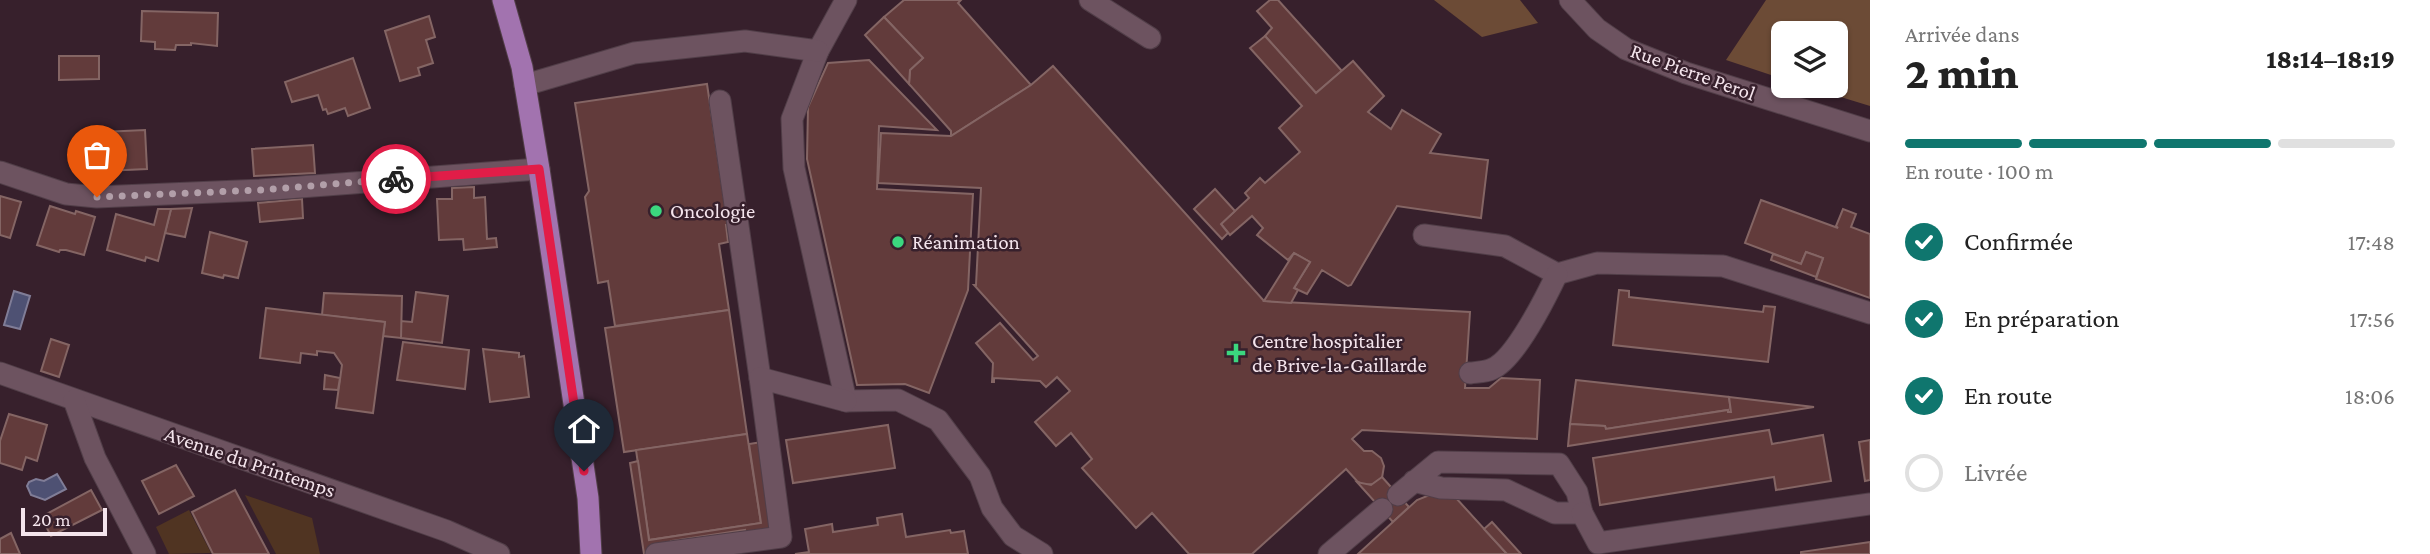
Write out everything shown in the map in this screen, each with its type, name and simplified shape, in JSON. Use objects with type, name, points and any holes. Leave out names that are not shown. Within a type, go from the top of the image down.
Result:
[{"type":"main road","points":[[503,0],[522,67],[539,169],[588,498],[591,554]]},
{"type":"street","points":[[846,0],[818,51],[792,120],[794,168],[846,401]]},
{"type":"street","points":[[1090,0],[1150,38]]},
{"type":"street","name":"Rue Pierre Perol","points":[[1570,0],[1597,29],[1626,48],[1686,73],[1870,131]]},
{"type":"street","points":[[525,85],[634,53],[745,41],[818,51]]},
{"type":"street","points":[[656,554],[780,537],[720,101]]},
{"type":"street","points":[[0,172],[66,194],[97,197],[260,190],[539,169]]},
{"type":"street","points":[[1424,235],[1505,246],[1557,274],[1597,263],[1723,266],[1870,313]]},
{"type":"street","points":[[1471,373],[1494,369],[1511,351],[1534,322],[1557,274]]},
{"type":"street","name":"Avenue du Printemps","points":[[0,373],[447,531],[499,554]]},
{"type":"street","points":[[760,378],[846,401],[898,400],[937,420],[980,476],[992,508],[1013,536],[1042,554]]},
{"type":"street","points":[[74,400],[95,458],[145,554]]},
{"type":"street","points":[[1582,513],[1555,513],[1506,490],[1406,488],[1438,462],[1559,464],[1577,492],[1582,513],[1598,543],[1870,504]]},
{"type":"street","points":[[1329,554],[1382,509]]},
{"type":"street","points":[[447,531],[447,554]]},
{"type":"shaded area","points":[[1434,0],[1520,0],[1538,23],[1482,37]]},
{"type":"shaded area","points":[[1766,0],[1870,0],[1870,106],[1844,98],[1848,98],[1848,21],[1771,21],[1771,75],[1726,60]]},
{"type":"shaded area","points":[[245,495],[312,518],[320,554],[276,554]]},
{"type":"shaded area","points":[[189,510],[211,553],[169,554],[156,527]]},
{"type":"water","points":[[14,291],[30,296],[20,329],[4,325]]},
{"type":"water","points":[[57,474],[66,489],[45,500],[31,495],[27,486],[29,482],[36,479],[44,481]]},
{"type":"building","points":[[904,0],[961,0],[958,3],[1031,85],[951,136],[951,131],[909,84],[910,70],[923,58],[884,17]]},
{"type":"building","points":[[1270,0],[1278,0],[1342,71],[1316,93],[1265,36],[1272,28],[1257,11]]},
{"type":"building","points":[[142,11],[218,13],[217,46],[191,43],[176,45],[175,50],[155,49],[155,42],[141,41]]},
{"type":"building","points":[[429,16],[435,37],[426,40],[433,63],[418,68],[420,75],[400,81],[385,31]]},
{"type":"building","points":[[884,17],[923,58],[910,70],[909,84],[865,35]]},
{"type":"building","points":[[1265,36],[1316,93],[1353,61],[1384,96],[1368,112],[1391,129],[1402,110],[1441,134],[1430,153],[1488,160],[1481,218],[1397,206],[1351,285],[1348,286],[1322,270],[1307,294],[1294,288],[1310,262],[1294,253],[1288,260],[1257,235],[1263,228],[1252,216],[1230,235],[1221,224],[1249,198],[1245,193],[1260,178],[1265,183],[1300,152],[1279,128],[1302,106],[1250,48]]},
{"type":"building","points":[[59,56],[99,56],[99,79],[59,80]]},
{"type":"building","points":[[353,58],[370,108],[348,116],[345,108],[328,114],[326,109],[323,110],[318,95],[292,102],[285,82]]},
{"type":"building","name":"Réanimation","points":[[869,60],[937,130],[879,126],[877,189],[973,194],[968,290],[929,393],[905,384],[857,385],[807,159],[808,107],[828,63]]},
{"type":"building","points":[[1053,66],[1264,301],[1470,312],[1465,388],[1489,388],[1501,378],[1540,380],[1537,439],[1362,430],[1352,439],[1364,451],[1372,451],[1381,458],[1384,466],[1382,478],[1373,484],[1363,485],[1346,469],[1252,554],[1189,554],[1152,513],[1136,528],[1082,468],[1092,459],[1071,433],[1056,446],[1035,422],[1070,391],[1057,377],[1046,387],[1040,381],[994,378],[992,382],[993,363],[976,343],[1000,323],[1033,360],[1038,356],[974,285],[981,188],[878,183],[881,133],[951,136],[1031,85]]},
{"type":"building","name":"Oncologie","points":[[707,84],[728,225],[728,242],[719,244],[729,310],[615,326],[608,281],[598,283],[585,197],[589,191],[575,103]]},
{"type":"building","points":[[145,130],[147,169],[104,171],[102,132]]},
{"type":"building","points":[[313,145],[315,173],[254,176],[252,149]]},
{"type":"building","points":[[474,187],[474,198],[485,197],[487,239],[496,238],[497,247],[464,250],[463,239],[439,240],[437,199],[452,199],[452,188]]},
{"type":"building","points":[[1215,189],[1235,211],[1221,224],[1228,233],[1222,239],[1194,209]]},
{"type":"building","points":[[0,196],[21,202],[10,238],[0,235]]},
{"type":"building","points":[[302,199],[303,218],[260,222],[258,203]]},
{"type":"building","points":[[1761,200],[1838,228],[1836,226],[1843,209],[1856,214],[1851,227],[1870,234],[1870,298],[1816,279],[1823,258],[1806,252],[1801,264],[1745,243]]},
{"type":"building","points":[[50,206],[95,217],[84,255],[66,250],[59,252],[37,245]]},
{"type":"building","points":[[192,208],[185,237],[165,233],[171,209]]},
{"type":"building","points":[[158,209],[171,209],[158,261],[146,257],[145,261],[107,250],[116,214],[154,225]]},
{"type":"building","points":[[210,232],[247,242],[238,278],[202,273]]},
{"type":"building","points":[[1806,252],[1823,258],[1816,277],[1771,260],[1773,254],[1801,264]]},
{"type":"building","points":[[1294,253],[1310,262],[1294,288],[1298,290],[1291,303],[1264,301]]},
{"type":"building","points":[[1619,290],[1629,291],[1629,297],[1763,312],[1764,306],[1775,307],[1768,362],[1613,345]]},
{"type":"building","points":[[416,292],[448,296],[442,343],[401,338],[401,321],[412,322]]},
{"type":"building","points":[[324,293],[402,296],[401,338],[383,336],[385,322],[322,315]]},
{"type":"building","points":[[266,308],[385,322],[373,413],[336,408],[342,365],[334,353],[301,353],[300,363],[260,358]]},
{"type":"building","points":[[729,310],[747,434],[624,452],[605,328]]},
{"type":"building","points":[[51,339],[69,345],[59,377],[41,371]]},
{"type":"building","points":[[403,342],[469,350],[465,389],[397,380]]},
{"type":"building","points":[[483,349],[519,353],[519,357],[524,356],[529,397],[490,402]]},
{"type":"building","points":[[325,375],[340,378],[338,390],[324,389]]},
{"type":"building","points":[[1576,380],[1729,397],[1731,412],[1728,410],[1606,429],[1605,426],[1570,424]]},
{"type":"building","points":[[1729,397],[1814,407],[1568,446],[1570,424],[1605,426],[1606,429],[1728,410],[1731,412]]},
{"type":"building","points":[[9,414],[47,425],[37,461],[26,457],[22,470],[0,463],[0,441]]},
{"type":"building","points":[[888,425],[895,468],[793,483],[786,440]]},
{"type":"building","points":[[1769,430],[1772,444],[1823,435],[1831,481],[1776,490],[1774,477],[1600,505],[1593,458]]},
{"type":"building","points":[[747,434],[761,523],[649,540],[636,450]]},
{"type":"building","points":[[1870,440],[1870,480],[1865,481],[1859,442]]},
{"type":"building","points":[[762,442],[775,534],[746,538],[745,530],[671,541],[673,549],[644,554],[630,463],[638,461],[649,540],[761,523],[749,444]]},
{"type":"building","points":[[176,465],[194,496],[159,514],[142,481]]},
{"type":"building","points":[[1382,477],[1409,507],[1393,522],[1357,482],[1371,485]]},
{"type":"building","points":[[91,490],[102,510],[51,536],[41,517]]},
{"type":"building","points":[[235,490],[269,554],[213,554],[192,512]]},
{"type":"building","points":[[1432,494],[1456,498],[1507,554],[1358,554],[1417,500]]},
{"type":"building","points":[[902,514],[906,537],[950,530],[951,533],[964,531],[968,554],[795,554],[809,552],[805,529],[832,524],[833,532],[878,525],[877,518]]},
{"type":"building","points":[[1492,522],[1521,554],[1507,554],[1484,529]]},
{"type":"building","points":[[11,533],[20,554],[0,554],[0,539]]},
{"type":"building","points":[[1870,542],[1870,554],[1801,554],[1801,552]]},
{"type":"way so far","points":[[97,197],[260,190],[396,179]]},
{"type":"place","name":"Oncologie","points":[[656,211]]},
{"type":"place","name":"Réanimation","points":[[898,242]]},
{"type":"place","name":"Centre hospitalier de Brive-la-Gaillarde","points":[[1236,353]]},
{"type":"route","points":[[396,179],[539,169],[584,471]]}]
